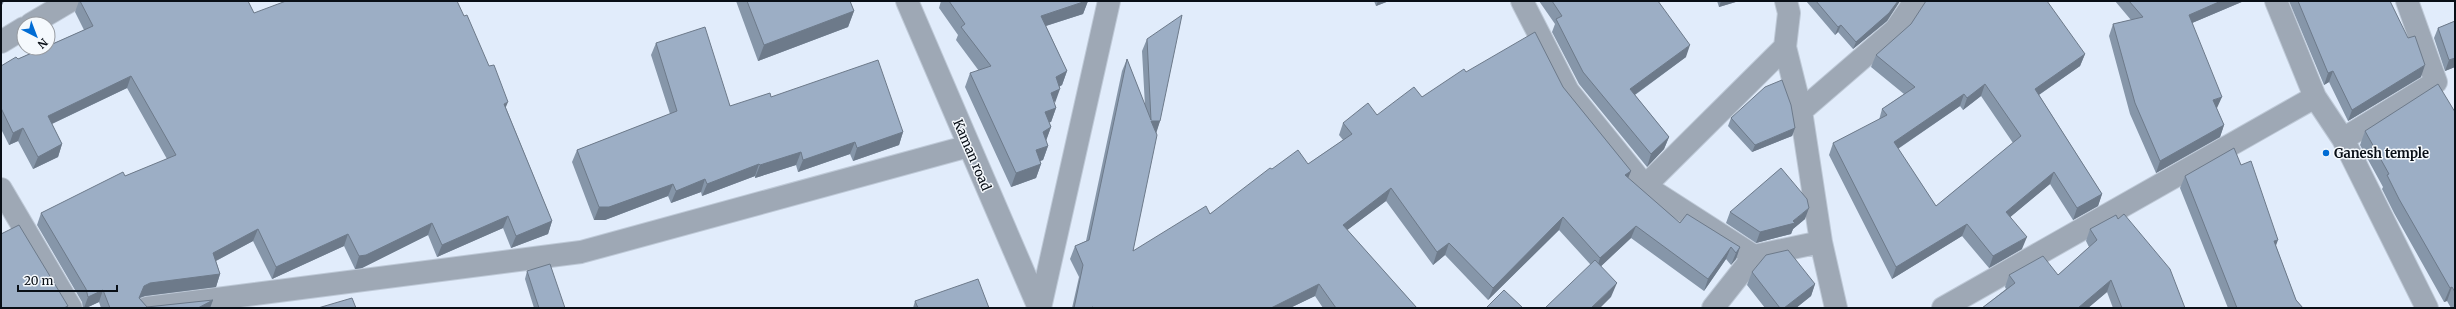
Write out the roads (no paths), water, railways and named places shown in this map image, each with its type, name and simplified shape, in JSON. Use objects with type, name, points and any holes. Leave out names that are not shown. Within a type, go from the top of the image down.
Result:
[{"type":"street","points":[[45,16],[70,1]]},
{"type":"street","name":"Kaman road","points":[[906,1],[1040,308]]},
{"type":"street","points":[[1040,308],[1109,1]]},
{"type":"street","points":[[1522,1],[1568,91],[1645,186],[1754,256]]},
{"type":"street","points":[[1786,1],[1789,13],[1785,47],[1801,111],[1821,242],[1836,308]]},
{"type":"street","points":[[1801,111],[1896,29],[1915,1]]},
{"type":"street","points":[[2276,1],[2315,97],[2343,139],[2427,308]]},
{"type":"street","points":[[2343,139],[2436,82],[2407,1]]},
{"type":"street","points":[[1,42],[16,33]]},
{"type":"street","points":[[1645,186],[1785,47]]},
{"type":"street","points":[[1943,308],[2315,97]]},
{"type":"street","points":[[147,308],[581,252],[969,146]]},
{"type":"street","points":[[1,189],[71,308]]},
{"type":"street","points":[[1713,308],[1754,256],[1821,242]]},
{"type":"place","name":"Ganesh temple","points":[[2326,153]]}]
